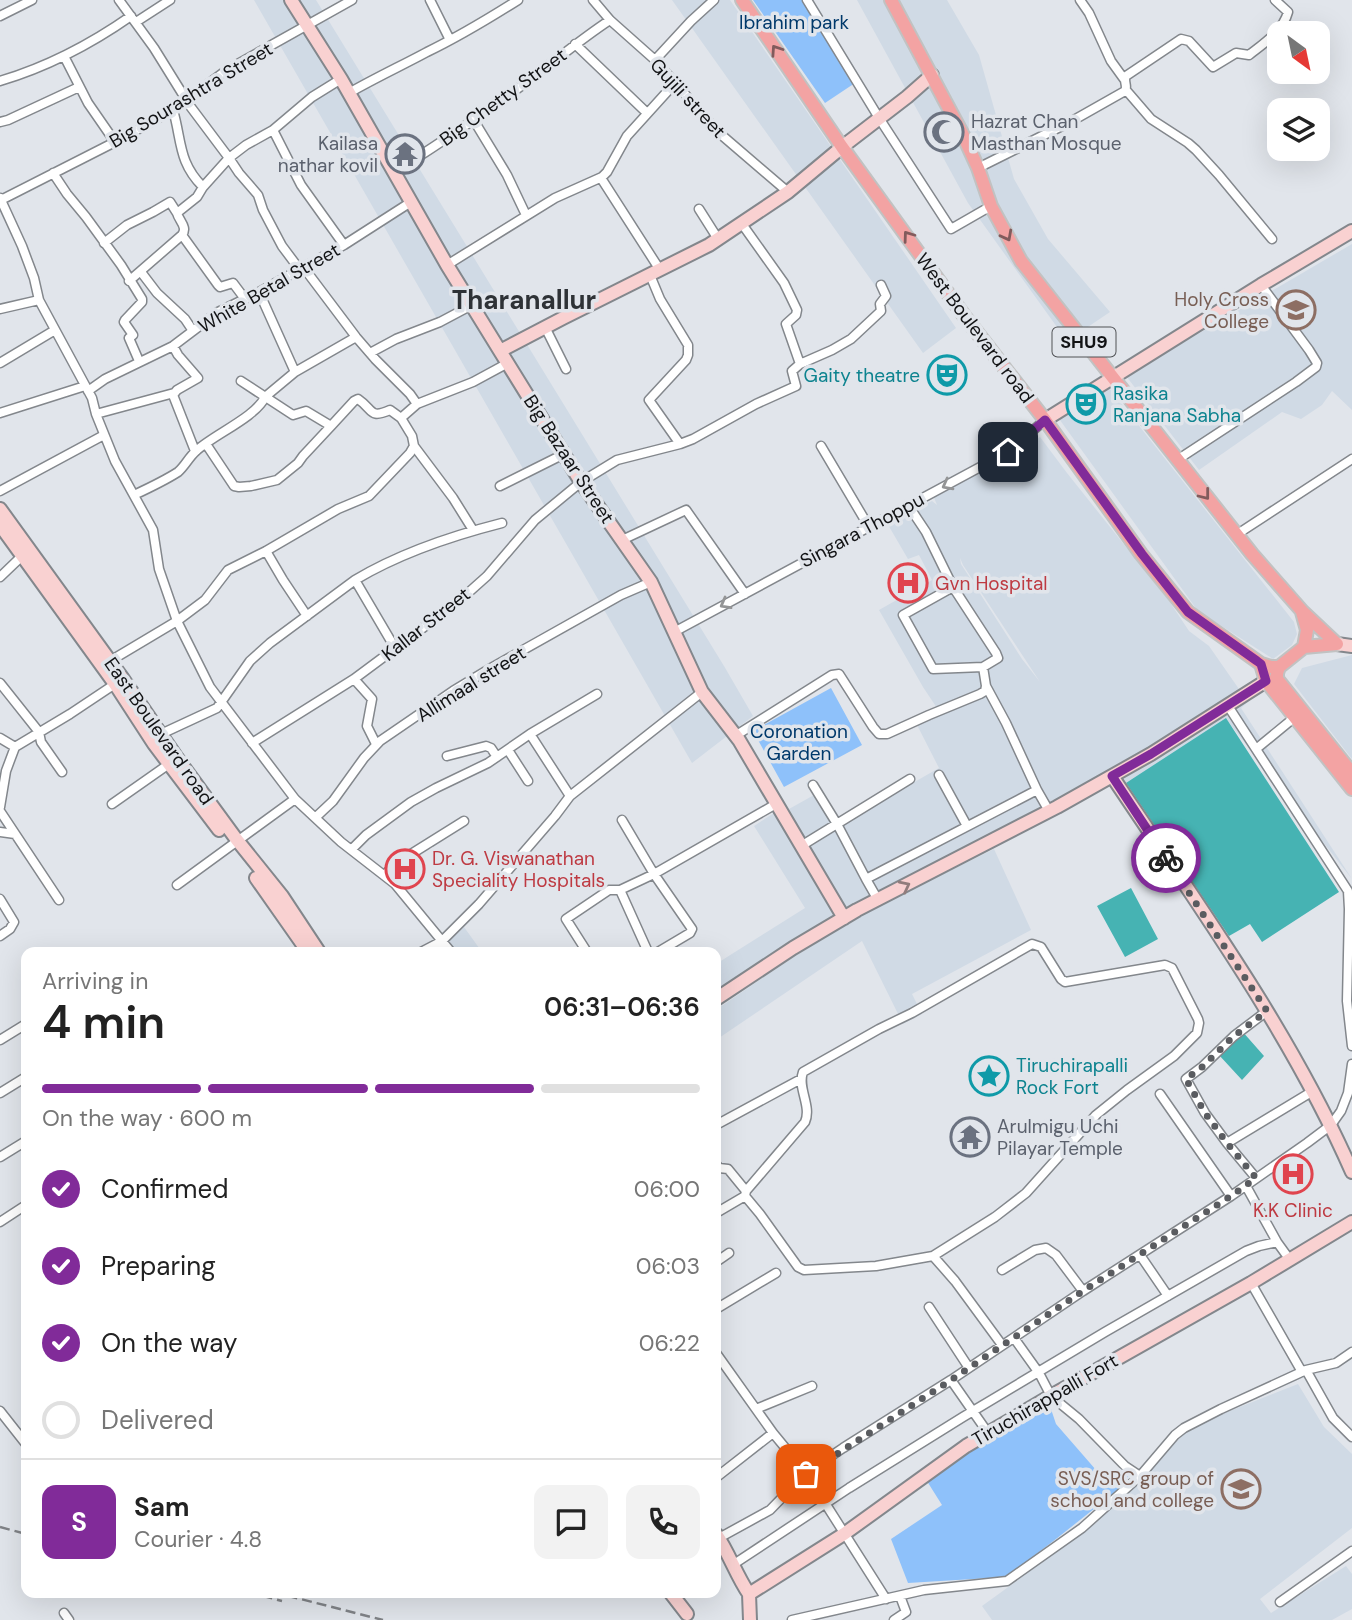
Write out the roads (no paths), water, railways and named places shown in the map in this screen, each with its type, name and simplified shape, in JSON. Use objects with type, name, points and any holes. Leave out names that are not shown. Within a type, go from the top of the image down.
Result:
[{"type":"main road","name":"West Boulevard road","points":[[742,0],[842,147],[1142,554],[1188,612],[1261,664]]},
{"type":"main road","name":"SHU9","points":[[891,0],[962,133],[991,206],[1021,261],[1236,535],[1302,611],[1337,644]]},
{"type":"main road","points":[[1302,611],[1307,630],[1304,647]]},
{"type":"main road","points":[[1337,644],[1304,647],[1279,667],[1277,679],[1352,773]]},
{"type":"main road","points":[[1261,664],[1279,667]]},
{"type":"main road","points":[[1261,664],[1266,681],[1352,789]]},
{"type":"street","points":[[0,16],[32,0]]},
{"type":"street","points":[[119,0],[187,100],[232,155],[239,173],[258,195],[282,246],[356,337],[417,404]]},
{"type":"street","points":[[0,81],[64,56],[170,0]]},
{"type":"street","name":"Big Bazaar Street","points":[[291,0],[341,79],[447,265],[581,482],[651,582],[702,692],[735,736],[844,918]]},
{"type":"street","name":"Big Sourashtra Street","points":[[0,199],[173,110],[227,70],[352,0]]},
{"type":"street","points":[[430,0],[450,40]]},
{"type":"street","points":[[349,93],[474,27],[518,0]]},
{"type":"street","name":"Gujili street","points":[[593,0],[610,20],[655,60],[718,132],[788,192]]},
{"type":"street","points":[[655,60],[714,0]]},
{"type":"street","points":[[807,0],[951,229],[991,206]]},
{"type":"street","points":[[1080,0],[1089,13],[1107,54],[1124,79],[1126,89],[1151,120],[1196,150],[1272,239]]},
{"type":"street","points":[[1124,79],[1181,39],[1195,45],[1213,67],[1237,53],[1249,55],[1277,31],[1287,17],[1288,12],[1275,0]]},
{"type":"street","name":"Big Chetty Street","points":[[394,172],[527,82],[610,20]]},
{"type":"street","points":[[575,44],[647,113]]},
{"type":"street","points":[[64,56],[79,87],[115,142]]},
{"type":"street","points":[[500,351],[718,239],[788,192],[932,75]]},
{"type":"street","points":[[177,213],[197,197],[232,155],[273,130],[312,97],[341,79]]},
{"type":"street","points":[[447,265],[561,195],[601,178],[627,135],[675,83]]},
{"type":"street","points":[[0,122],[79,87]]},
{"type":"street","points":[[978,168],[1072,121],[1126,89]]},
{"type":"street","points":[[173,110],[187,166],[203,187]]},
{"type":"street","points":[[473,119],[508,175],[526,215]]},
{"type":"street","points":[[273,130],[301,185],[344,245]]},
{"type":"street","points":[[53,173],[121,265],[142,299],[124,322],[132,335],[129,338],[139,361]]},
{"type":"street","points":[[601,178],[655,272],[660,299],[688,345],[686,360],[649,400],[680,444]]},
{"type":"street","points":[[0,199],[22,246],[39,300],[92,398],[115,461],[153,530],[159,569],[177,621],[211,687],[295,799],[341,842],[395,884],[447,947]]},
{"type":"street","points":[[104,243],[127,225],[170,202],[185,228],[182,235],[129,281]]},
{"type":"street","name":"White Betal Street","points":[[0,413],[86,388],[173,346],[218,312],[302,269],[411,202]]},
{"type":"street","points":[[699,209],[718,239]]},
{"type":"street","points":[[741,224],[784,283],[797,310],[796,315],[786,324],[800,364],[851,339],[874,318],[881,311],[880,304],[886,296],[881,285]]},
{"type":"street","points":[[1045,420],[1352,231]]},
{"type":"street","points":[[182,235],[218,285],[220,287],[233,283],[245,299]]},
{"type":"street","points":[[141,272],[156,293],[185,319],[193,331]]},
{"type":"street","points":[[1177,460],[1316,367],[1317,363],[1309,350],[1261,285]]},
{"type":"street","points":[[259,292],[295,372]]},
{"type":"street","points":[[0,309],[39,300]]},
{"type":"street","points":[[370,353],[472,305]]},
{"type":"street","points":[[545,327],[566,369]]},
{"type":"street","points":[[0,363],[55,330]]},
{"type":"street","points":[[134,495],[157,485],[181,469],[195,451],[254,411],[265,397],[295,372],[356,337]]},
{"type":"street","points":[[96,414],[174,393],[198,378],[173,346]]},
{"type":"street","points":[[401,418],[417,404],[473,382],[508,363]]},
{"type":"street","name":"Kallar Street","points":[[252,743],[354,679],[458,601],[486,576],[535,520],[581,482],[617,460],[680,444],[794,387],[796,382],[792,371],[800,364]]},
{"type":"street","points":[[241,381],[293,415],[306,411],[331,426]]},
{"type":"street","points":[[174,393],[173,397],[195,451]]},
{"type":"street","points":[[206,444],[234,486],[251,486],[277,480],[291,470],[354,401],[358,400],[375,414],[380,415],[390,410],[401,418],[412,436],[414,446],[474,530]]},
{"type":"street","name":"Singara Thoppu","points":[[674,632],[1008,452],[1045,420]]},
{"type":"street","points":[[0,491],[104,435]]},
{"type":"street","points":[[110,661],[177,621],[208,597],[226,572],[338,509],[369,496],[414,446]]},
{"type":"street","points":[[821,446],[869,527]]},
{"type":"street","points":[[500,486],[564,454]]},
{"type":"street","points":[[1236,535],[1352,459]]},
{"type":"street","points":[[908,505],[926,532],[953,587],[998,658],[983,667],[933,669],[903,615],[953,587]]},
{"type":"street","name":"East Boulevard road","points":[[0,509],[110,661],[234,843],[282,896],[316,947]]},
{"type":"street","points":[[622,540],[686,510],[745,593]]},
{"type":"street","points":[[161,734],[217,708],[250,661],[355,580],[402,556],[446,539],[502,523]]},
{"type":"street","points":[[0,525],[115,684],[154,744],[234,843],[305,947]]},
{"type":"street","points":[[267,551],[307,617]]},
{"type":"street","points":[[0,577],[22,556]]},
{"type":"street","points":[[355,580],[395,648]]},
{"type":"street","name":"Allimaal street","points":[[316,817],[333,801],[376,744],[491,668],[621,595],[651,582]]},
{"type":"street","points":[[1337,644],[1352,646]]},
{"type":"street","points":[[983,667],[986,686],[1049,811]]},
{"type":"street","points":[[735,736],[832,675],[839,674],[879,734],[887,734],[980,694],[985,691],[986,686]]},
{"type":"street","points":[[354,679],[372,699],[367,726],[376,744]]},
{"type":"street","points":[[721,996],[844,918],[1112,776],[1266,681]]},
{"type":"street","points":[[0,683],[39,732],[41,741],[62,772]]},
{"type":"street","points":[[59,900],[0,809],[6,771],[15,747],[115,684]]},
{"type":"street","points":[[430,947],[442,940],[479,904],[570,796],[702,692]]},
{"type":"street","points":[[352,849],[366,835],[411,802],[497,757],[597,694]]},
{"type":"street","points":[[1228,706],[1348,891],[1351,908],[1347,1001],[1352,1046]]},
{"type":"street","points":[[1256,749],[1295,717]]},
{"type":"street","points":[[530,734],[570,796]]},
{"type":"street","points":[[0,738],[15,747]]},
{"type":"street","points":[[447,756],[486,746],[491,748],[497,757]]},
{"type":"street","points":[[508,750],[528,780]]},
{"type":"street","points":[[112,804],[169,764]]},
{"type":"street","points":[[939,775],[967,826]]},
{"type":"street","points":[[1112,776],[1267,1011],[1314,1091],[1352,1172]]},
{"type":"street","points":[[801,846],[910,779]]},
{"type":"street","points":[[813,785],[878,900]]},
{"type":"street","points":[[866,879],[1037,790]]},
{"type":"street","points":[[177,885],[295,799]]},
{"type":"street","points":[[584,947],[566,919],[609,890],[620,890],[654,874],[776,804]]},
{"type":"street","points":[[622,820],[654,874],[692,929],[690,933],[666,947]]},
{"type":"street","points":[[384,875],[400,861],[464,821]]},
{"type":"street","points":[[0,832],[15,834]]},
{"type":"street","points":[[620,890],[646,947]]},
{"type":"street","points":[[0,899],[14,922],[10,929],[0,936]]},
{"type":"street","points":[[721,1168],[728,1169],[745,1194],[797,1267],[804,1270],[876,1266],[933,1256],[995,1217],[1026,1193],[1096,1115],[1174,1055],[1197,1033],[1198,1018],[1172,968],[1165,965],[1065,982],[1041,947],[1032,944],[802,1073],[807,1119],[745,1194],[721,1210]]},
{"type":"street","points":[[1256,1178],[1205,1113],[1186,1079],[1267,1011]]},
{"type":"street","points":[[0,1040],[21,1027]]},
{"type":"street","points":[[721,1539],[770,1510],[806,1474],[1231,1196],[1331,1125],[1346,1101],[1352,1064]]},
{"type":"street","points":[[721,1122],[801,1079]]},
{"type":"street","points":[[0,1093],[21,1080]]},
{"type":"street","points":[[1227,1143],[1314,1091]]},
{"type":"street","points":[[1160,1094],[1231,1196]]},
{"type":"street","points":[[0,1157],[21,1144]]},
{"type":"street","points":[[1246,1186],[1290,1260]]},
{"type":"street","points":[[0,1222],[21,1208]]},
{"type":"street","name":"Tiruchirappalli Fort","points":[[749,1594],[844,1534],[966,1446],[1352,1222]]},
{"type":"street","points":[[735,1570],[826,1504],[974,1411],[1246,1251],[1259,1245],[1277,1242]]},
{"type":"street","points":[[1002,1270],[1035,1250],[1046,1248],[1056,1255],[1083,1291]]},
{"type":"street","points":[[721,1259],[729,1253]]},
{"type":"street","points":[[1140,1255],[1168,1296]]},
{"type":"street","points":[[933,1256],[963,1291],[1002,1345]]},
{"type":"street","points":[[721,1306],[776,1273]]},
{"type":"street","points":[[1251,1283],[1333,1418],[1352,1437]]},
{"type":"street","points":[[929,1307],[969,1368]]},
{"type":"street","points":[[1014,1338],[1039,1373],[1051,1396],[1079,1419],[1125,1466],[1140,1476]]},
{"type":"street","points":[[792,1620],[924,1590],[1007,1581],[1082,1528],[1140,1476],[1184,1428],[1304,1371],[1336,1363],[1352,1352]]},
{"type":"street","points":[[721,1360],[806,1474],[886,1599]]},
{"type":"street","points":[[951,1380],[988,1433]]},
{"type":"street","points":[[756,1409],[812,1386]]},
{"type":"street","points":[[0,1411],[21,1438]]},
{"type":"street","points":[[721,1474],[773,1433]]},
{"type":"street","points":[[721,1547],[749,1594],[750,1620]]},
{"type":"street","points":[[1280,1602],[1352,1551]]},
{"type":"street","points":[[894,1620],[906,1612],[900,1596]]},
{"type":"street","points":[[674,1598],[686,1618]]},
{"type":"railway","points":[[0,1527],[21,1533]]},
{"type":"railway","points":[[271,1598],[282,1601]]},
{"type":"railway","points":[[297,1598],[383,1620]]},
{"type":"place","name":"Hazrat Chan Masthan Mosque","points":[[944,132]]},
{"type":"place","name":"Kailasa nathar kovil","points":[[405,154]]},
{"type":"place","name":"Holy Cross College","points":[[1296,310]]},
{"type":"place","name":"Gaity theatre","points":[[947,375]]},
{"type":"place","name":"Rasika Ranjana Sabha","points":[[1086,404]]},
{"type":"place","name":"Gvn Hospital","points":[[908,583]]},
{"type":"place","name":"Dr. G. Viswanathan Speciality Hospitals","points":[[405,869]]},
{"type":"place","name":"Tiruchirapalli Rock Fort","points":[[989,1076]]},
{"type":"place","name":"Arulmigu Uchi Pilayar Temple","points":[[970,1137]]},
{"type":"place","name":"K.K Clinic","points":[[1293,1174]]},
{"type":"place","name":"SVS/SRC group of school and college","points":[[1241,1489]]},
{"type":"district","name":"Tharanallur","points":[[524,300]]},
{"type":"park label","name":"Ibrahim park","points":[[794,22]]},
{"type":"park label","name":"Coronation Garden","points":[[799,742]]}]
